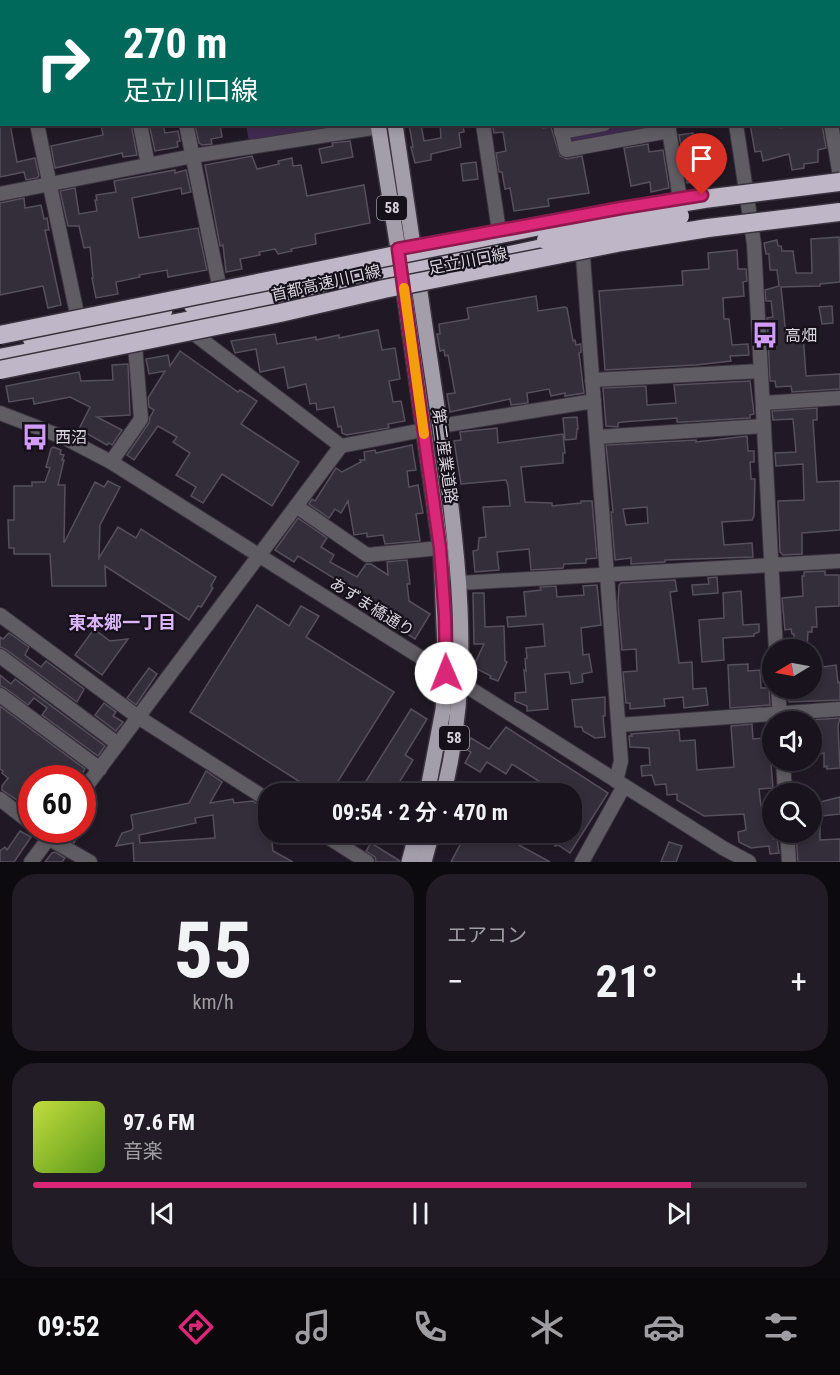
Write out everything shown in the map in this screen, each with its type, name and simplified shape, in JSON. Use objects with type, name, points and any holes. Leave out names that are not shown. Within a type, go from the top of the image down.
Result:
[{"type":"highway","name":"首都高速川口線","points":[[0,336],[550,224],[692,201],[840,182]]},
{"type":"highway","points":[[0,346],[162,319],[712,210],[840,194]]},
{"type":"highway","points":[[546,243],[840,203]]},
{"type":"highway","name":"首都高速川口線","points":[[0,371],[622,242],[708,228],[840,212]]},
{"type":"highway","points":[[0,358],[162,319]]},
{"type":"main road","name":"第二産業道路","points":[[378,126],[440,426],[456,545],[461,634],[460,682],[446,783]]},
{"type":"main road","name":"第二産業道路","points":[[395,126],[423,430],[440,548],[445,617],[446,673],[443,710],[429,783]]},
{"type":"main road","name":"足立川口線","points":[[0,371],[193,333],[409,269],[499,231],[746,188],[840,176]]},
{"type":"main road","name":"足立川口線","points":[[0,330],[219,285],[583,256],[752,228],[840,218]]},
{"type":"main road","points":[[409,862],[414,843]]},
{"type":"main road","points":[[424,862],[429,843]]},
{"type":"street","points":[[37,126],[77,314]]},
{"type":"street","points":[[140,126],[148,165]]},
{"type":"street","points":[[186,126],[219,285]]},
{"type":"street","points":[[0,194],[193,156],[378,126]]},
{"type":"street","points":[[483,126],[499,231]]},
{"type":"street","points":[[582,126],[561,128],[566,150],[669,128],[680,199]]},
{"type":"street","points":[[736,126],[752,228],[775,639]]},
{"type":"street","points":[[835,126],[840,176]]},
{"type":"street","points":[[582,862],[620,783],[621,761],[583,256]]},
{"type":"street","points":[[193,333],[341,446]]},
{"type":"street","points":[[111,462],[141,419],[135,345]]},
{"type":"street","points":[[592,380],[761,371]]},
{"type":"street","points":[[763,403],[840,398]]},
{"type":"street","points":[[440,426],[594,401]]},
{"type":"street","name":"あずま橋通り","points":[[0,413],[65,438],[111,462],[723,848],[749,862]]},
{"type":"street","points":[[597,437],[764,426]]},
{"type":"street","points":[[96,774],[341,446],[423,430]]},
{"type":"street","points":[[296,506],[367,555],[440,548]]},
{"type":"street","points":[[459,583],[840,561]]},
{"type":"street","points":[[2,621],[138,717],[258,794]]},
{"type":"street","points":[[0,656],[118,744]]},
{"type":"street","points":[[0,695],[100,769]]},
{"type":"street","points":[[822,711],[840,709]]},
{"type":"street","points":[[619,724],[762,718]]},
{"type":"street","points":[[0,799],[18,813]]},
{"type":"street","points":[[31,862],[41,843]]},
{"type":"street","points":[[63,843],[90,862]]},
{"type":"street","points":[[337,843],[367,862]]},
{"type":"street","points":[[788,843],[789,862]]},
{"type":"shaded area","points":[[246,126],[353,126],[249,142]]},
{"type":"shaded area","points":[[621,126],[665,126],[568,146],[567,135]]},
{"type":"building","points":[[0,126],[10,126],[17,162],[35,158],[39,176],[26,180],[24,172],[0,177]]},
{"type":"building","points":[[101,126],[131,126],[137,155],[123,157],[122,153],[55,168],[51,146],[103,135]]},
{"type":"building","points":[[149,126],[163,126],[165,133],[178,131],[180,141],[177,142],[178,147],[155,151]]},
{"type":"building","points":[[195,126],[220,126],[222,137],[211,139],[212,144],[199,143]]},
{"type":"building","points":[[409,126],[421,126],[424,141],[441,138],[440,126],[463,126],[464,132],[459,133],[461,147],[431,154],[431,160],[415,163],[411,147],[413,147]]},
{"type":"building","points":[[492,126],[551,127],[560,156],[567,159],[582,156],[589,193],[548,199],[549,206],[514,211],[510,188],[505,189],[496,153],[506,151],[503,132],[494,133]]},
{"type":"building","points":[[750,126],[780,126],[780,128],[822,126],[826,148],[818,150],[818,162],[804,164],[804,168],[792,170],[789,154],[763,161],[761,151],[755,152]]},
{"type":"building","points":[[693,133],[697,155],[699,155],[701,181],[687,183],[679,135]]},
{"type":"building","points":[[350,141],[353,157],[322,163],[319,149],[333,146],[332,143]]},
{"type":"building","points":[[648,144],[649,152],[663,150],[669,188],[651,192],[650,182],[631,186],[624,148]]},
{"type":"building","points":[[252,156],[257,169],[279,164],[278,161],[292,158],[293,166],[301,165],[307,196],[364,185],[370,223],[315,234],[316,244],[291,249],[292,251],[278,254],[275,249],[259,252],[260,255],[240,259],[242,269],[226,272],[223,245],[220,246],[205,165]]},
{"type":"building","points":[[476,162],[478,179],[463,181],[461,164]]},
{"type":"building","points":[[175,170],[175,173],[186,170],[191,192],[182,194],[181,188],[132,198],[139,238],[198,228],[207,270],[168,277],[167,270],[139,275],[140,277],[116,282],[118,294],[96,298],[90,247],[84,248],[79,226],[68,226],[60,191],[75,188],[79,214],[97,211],[96,195],[116,192],[114,181]]},
{"type":"building","points":[[24,198],[25,208],[41,205],[44,219],[47,218],[49,230],[45,230],[61,305],[48,308],[43,286],[0,295],[0,203]]},
{"type":"building","points":[[839,237],[840,282],[820,284],[820,286],[781,287],[786,335],[803,334],[806,376],[840,374],[840,389],[792,392],[791,386],[776,387],[775,381],[770,381],[767,318],[773,317],[771,301],[766,301],[765,290],[779,286],[777,270],[770,270],[769,254],[766,254],[764,243],[777,240],[782,251],[793,251],[796,273],[812,273],[811,239]]},
{"type":"building","points":[[737,250],[738,269],[746,269],[747,281],[743,282],[744,296],[723,298],[724,319],[729,319],[732,345],[748,344],[749,355],[730,356],[731,361],[696,365],[605,370],[599,291],[683,285],[682,271],[709,269],[708,253]]},
{"type":"building","points":[[536,296],[538,311],[567,308],[573,341],[575,340],[576,345],[581,344],[579,353],[584,393],[551,396],[549,389],[527,393],[528,403],[511,405],[510,399],[450,412],[447,394],[455,393],[448,355],[445,356],[444,350],[440,351],[437,334],[440,334],[439,324],[469,319],[467,308]]},
{"type":"building","points":[[832,306],[833,323],[822,324],[819,307]]},
{"type":"building","points":[[378,330],[382,350],[395,348],[400,379],[389,381],[393,402],[401,401],[405,421],[388,424],[389,428],[346,435],[342,433],[341,426],[338,427],[334,407],[317,410],[316,403],[310,404],[306,384],[288,388],[284,367],[260,372],[256,349],[235,353],[231,341],[275,334],[277,344],[316,337],[316,340],[339,335],[339,338]]},
{"type":"building","points":[[180,351],[238,392],[240,390],[257,401],[241,424],[299,462],[272,506],[222,474],[203,503],[191,496],[196,487],[176,475],[190,453],[173,442],[177,437],[158,426],[134,460],[127,455],[149,423],[154,410],[149,407],[148,398],[165,371],[149,374],[146,359],[168,355],[170,366]]},
{"type":"building","points":[[128,364],[130,415],[97,417],[122,430],[112,445],[109,443],[107,445],[79,429],[90,407],[70,397],[34,404],[33,398],[9,402],[6,386],[79,372],[81,381],[113,380],[112,365]]},
{"type":"building","points":[[750,381],[754,414],[750,415],[750,418],[677,422],[677,418],[622,422],[618,423],[618,427],[606,426],[603,388],[646,386],[647,405],[676,403],[674,385]]},
{"type":"building","points":[[817,408],[817,420],[813,420],[817,482],[840,481],[840,530],[802,533],[802,554],[783,555],[780,552],[778,501],[804,500],[803,464],[776,466],[775,453],[796,452],[793,419],[773,420],[772,411]]},
{"type":"building","points":[[577,417],[576,439],[565,440],[563,418]]},
{"type":"building","points":[[497,428],[498,443],[563,434],[565,453],[563,453],[563,463],[521,467],[525,502],[552,503],[552,506],[592,501],[597,558],[586,559],[586,563],[564,564],[563,568],[531,570],[529,549],[497,552],[499,570],[475,572],[473,551],[478,550],[479,538],[486,537],[483,507],[510,506],[508,486],[506,480],[461,484],[454,441],[461,440],[460,432]]},
{"type":"building","points":[[747,436],[748,451],[754,451],[754,462],[750,462],[751,479],[755,479],[754,516],[752,520],[722,522],[724,545],[752,543],[753,557],[665,560],[665,562],[631,564],[631,558],[615,560],[606,445],[696,440],[696,442]],"holes":[[[647,507],[648,523],[626,525],[623,509]]]},
{"type":"building","points":[[412,445],[416,470],[407,471],[409,487],[418,485],[423,513],[416,514],[420,541],[385,544],[383,535],[367,537],[367,533],[354,535],[348,501],[341,513],[335,509],[329,518],[309,504],[312,499],[315,501],[336,468],[342,472],[361,462],[360,460],[365,460],[364,452],[375,450],[376,453]]},
{"type":"building","points":[[53,447],[61,450],[60,454],[64,455],[58,485],[65,485],[64,543],[95,482],[104,487],[108,481],[120,487],[100,525],[99,558],[118,527],[136,538],[141,529],[216,577],[211,586],[213,588],[189,620],[105,566],[106,586],[52,586],[50,554],[14,554],[14,548],[9,548],[8,520],[14,520],[14,486],[32,486],[32,482],[45,482],[50,468],[46,467]]},
{"type":"building","points":[[298,518],[327,538],[321,547],[334,555],[330,562],[357,577],[366,564],[371,564],[388,575],[387,562],[407,560],[410,584],[407,584],[409,601],[430,614],[415,639],[385,620],[374,611],[376,608],[350,588],[298,556],[294,562],[275,550]]},
{"type":"building","points":[[825,571],[825,575],[839,575],[839,606],[816,607],[817,627],[812,627],[812,632],[808,632],[808,639],[794,639],[791,629],[785,630],[782,598],[803,596],[802,576],[804,572]]},
{"type":"building","points":[[717,577],[718,593],[693,595],[692,585],[709,584],[708,578]]},
{"type":"building","points":[[675,580],[677,591],[670,592],[679,663],[692,662],[693,689],[706,688],[708,705],[684,708],[683,697],[664,699],[665,706],[630,709],[630,703],[626,703],[623,672],[637,671],[636,649],[622,650],[618,605],[619,585],[621,583]]},
{"type":"building","points":[[597,585],[601,625],[581,628],[583,655],[589,654],[592,672],[582,674],[583,682],[571,684],[569,672],[545,674],[548,709],[527,711],[527,706],[515,701],[515,693],[526,692],[524,670],[526,671],[526,648],[545,646],[543,624],[508,627],[507,617],[526,616],[524,592],[541,590],[540,587],[556,586],[557,597],[584,595],[583,586]]},
{"type":"building","points":[[741,591],[743,625],[759,624],[759,632],[754,636],[723,638],[724,660],[702,662],[699,620],[724,618],[723,593]]},
{"type":"building","points":[[473,593],[484,593],[485,627],[504,626],[505,661],[507,662],[498,681],[473,667],[484,644],[474,644]]},
{"type":"building","points":[[257,605],[289,626],[301,606],[319,616],[306,637],[394,692],[337,783],[302,783],[190,712]]},
{"type":"building","points":[[94,629],[110,641],[128,639],[102,675],[75,655]]},
{"type":"building","points":[[9,633],[29,647],[25,655],[41,667],[46,661],[84,689],[77,702],[0,647],[0,637],[3,639]]},
{"type":"building","points":[[822,662],[823,667],[836,665],[838,683],[840,682],[840,700],[789,702],[789,699],[822,699]]},
{"type":"building","points":[[748,664],[748,671],[760,670],[762,699],[770,699],[770,705],[730,708],[728,665]]},
{"type":"building","points":[[149,668],[157,674],[136,705],[127,698]]},
{"type":"building","points":[[0,675],[11,684],[15,679],[105,746],[98,756],[42,715],[47,708],[34,698],[28,705],[0,686]]},
{"type":"building","points":[[605,697],[605,716],[603,716],[605,737],[595,738],[583,731],[582,727],[575,727],[572,700]]},
{"type":"building","points":[[104,703],[116,712],[113,716],[123,722],[116,731],[95,715]]},
{"type":"building","points":[[0,706],[80,765],[18,765],[18,801],[2,790],[8,778],[0,769]]},
{"type":"building","points":[[411,709],[427,719],[405,755],[413,760],[400,781],[403,783],[365,783]]},
{"type":"building","points":[[840,718],[838,726],[840,768],[827,769],[827,766],[824,767],[822,719]]},
{"type":"building","points":[[752,724],[753,739],[762,738],[762,771],[772,771],[773,783],[762,783],[762,789],[759,789],[762,806],[762,843],[778,843],[779,853],[770,854],[769,846],[751,848],[739,842],[738,832],[746,830],[744,814],[704,816],[677,800],[677,794],[667,795],[666,784],[655,785],[652,775],[642,776],[641,766],[650,765],[649,748],[630,747],[629,736],[632,736],[631,734],[679,730],[680,741],[695,740],[697,770],[734,767],[731,726]]},
{"type":"building","points":[[506,727],[608,793],[582,834],[582,783],[542,783],[512,764],[506,774],[487,762],[480,772],[465,763],[471,752],[464,748],[471,738],[489,749]]},
{"type":"building","points":[[206,771],[222,782],[210,803],[233,799],[234,803],[253,801],[258,804],[258,843],[272,843],[273,851],[293,862],[134,862],[133,843],[116,846],[122,833],[132,830],[131,815],[189,803]],"holes":[[[213,815],[215,838],[140,843],[139,835],[196,823],[195,818]]]},
{"type":"building","points":[[840,797],[840,814],[822,816],[822,802]]},
{"type":"building","points":[[18,834],[18,843],[27,843],[14,862],[0,862],[0,851],[5,847],[7,850]]},
{"type":"building","points":[[840,839],[840,862],[798,862],[797,843],[822,843],[822,840]]},
{"type":"building","points":[[669,842],[682,846],[676,862],[661,862]]},
{"type":"building","points":[[371,843],[400,862],[376,862],[375,857],[366,851]]},
{"type":"building","points":[[461,843],[518,843],[550,862],[451,862]]},
{"type":"building","points":[[554,843],[576,843],[570,853],[558,845],[555,846]]},
{"type":"building","points":[[55,852],[65,858],[62,862],[45,862],[52,853]]},
{"type":"slow traffic","points":[[404,288],[424,434]]},
{"type":"place","name":"高畑","points":[[765,335]]},
{"type":"place","name":"西沼","points":[[35,437]]},
{"type":"district","name":"東本郷一丁目","points":[[122,622]]},
{"type":"route","points":[[446,673],[440,548],[398,249],[702,195]]}]
